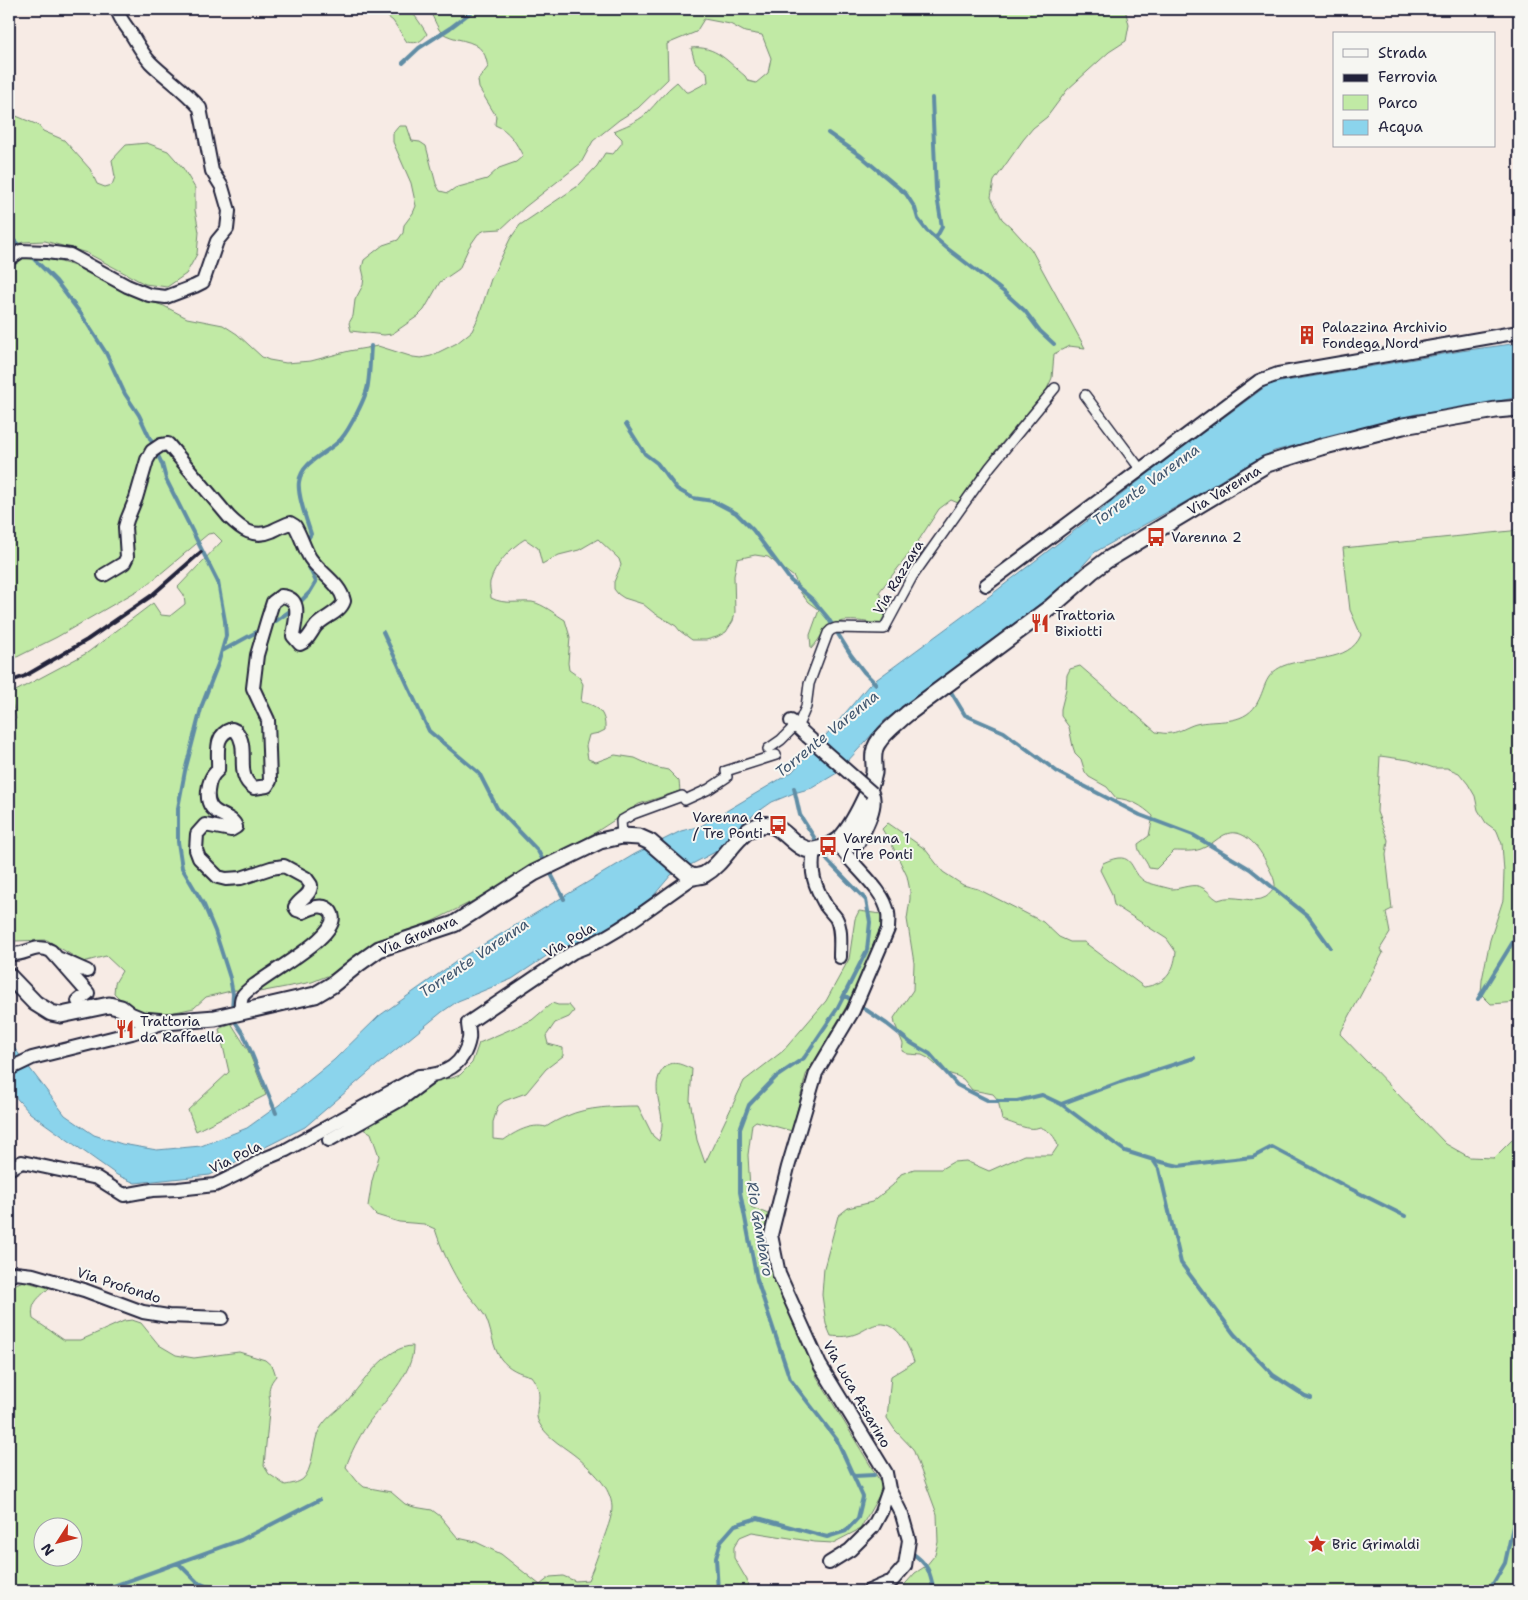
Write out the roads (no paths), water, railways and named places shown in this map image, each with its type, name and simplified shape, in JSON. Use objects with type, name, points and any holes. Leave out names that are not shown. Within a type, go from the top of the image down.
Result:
[{"type":"street","points":[[9,259],[22,251],[70,255],[127,286],[149,295],[166,297],[203,282],[217,241],[227,229],[229,211],[222,187],[212,170],[200,108],[193,99],[141,52],[129,30],[122,23],[117,9]]},
{"type":"street","points":[[986,585],[1259,381],[1278,374],[1519,332]]},
{"type":"street","name":"Via Razzara","points":[[768,749],[781,740],[806,707],[809,684],[828,633],[836,628],[884,629],[912,577],[990,467],[1055,388]]},
{"type":"street","points":[[1085,395],[1141,470]]},
{"type":"street","name":"Via Varenna","points":[[835,843],[845,833],[869,792],[874,772],[872,760],[877,745],[892,726],[1051,607],[1107,560],[1266,464],[1321,447],[1403,426],[1496,410],[1519,408]]},
{"type":"street","points":[[104,575],[124,563],[127,557],[127,520],[136,498],[147,460],[152,451],[164,444],[168,444],[229,517],[245,531],[261,534],[290,523],[295,526],[311,559],[343,596],[344,601],[340,609],[322,620],[306,641],[300,644],[293,636],[296,609],[293,600],[289,597],[280,596],[272,602],[257,655],[253,688],[268,720],[270,781],[267,786],[254,788],[246,781],[243,771],[242,741],[236,731],[232,730],[224,733],[218,745],[218,770],[211,776],[207,798],[214,810],[233,821],[236,827],[231,830],[204,825],[200,828],[195,840],[199,858],[218,877],[226,879],[241,878],[271,868],[284,866],[306,878],[311,884],[309,893],[295,907],[297,910],[303,912],[314,907],[324,907],[333,918],[329,928],[303,953],[250,986],[241,998],[241,1012]]},
{"type":"street","points":[[793,724],[872,793],[875,801],[874,806],[857,845],[854,846],[851,844],[863,815],[862,810],[859,809]]},
{"type":"street","points":[[622,836],[621,821],[633,814],[682,796],[685,800],[727,778],[726,771],[776,755]]},
{"type":"street","points":[[690,876],[705,874],[723,858],[738,840],[758,825],[770,824],[802,848],[814,850],[835,843]]},
{"type":"street","name":"Via Granara","points":[[9,1069],[32,1058],[132,1033],[165,1022],[215,1018],[315,995],[332,985],[379,949],[454,924],[534,873],[600,841],[622,836],[639,837],[650,842],[690,876]]},
{"type":"street","name":"Via Luca Assarino","points":[[835,843],[886,903],[889,915],[888,929],[853,1011],[816,1073],[788,1167],[771,1235],[779,1274],[808,1339],[820,1364],[886,1473],[889,1489],[902,1515],[909,1540],[905,1566],[892,1581],[869,1591]]},
{"type":"street","points":[[814,850],[812,876],[826,907],[836,918],[839,928],[840,957]]},
{"type":"street","name":"Via Pola","points":[[329,1140],[400,1100],[433,1076],[448,1070],[461,1057],[469,1038],[468,1022],[572,952],[589,946],[618,929],[690,876]]},
{"type":"street","points":[[9,953],[15,955],[35,948],[45,948],[51,951],[88,993],[78,1001]]},
{"type":"street","points":[[56,957],[88,971]]},
{"type":"street","points":[[9,976],[35,1002],[51,1013],[61,1015],[109,1006],[121,1008],[130,1015],[142,1020],[165,1022]]},
{"type":"street","name":"Via Pola","points":[[9,1169],[22,1162],[96,1178],[124,1195],[152,1190],[215,1184],[286,1150],[419,1076],[433,1076]]},
{"type":"street","name":"Via Profondo","points":[[9,1277],[15,1273],[33,1274],[84,1290],[143,1312],[168,1316],[222,1318]]},
{"type":"street","points":[[829,1563],[850,1550],[873,1526],[881,1512],[889,1489]]},
{"type":"water","name":"Torrente Varenna","points":[[1519,343],[1519,397],[1458,409],[1416,414],[1274,451],[1095,552],[1075,574],[1040,604],[885,720],[837,773],[812,788],[772,802],[752,816],[717,851],[671,875],[649,901],[613,928],[574,946],[551,953],[512,979],[458,1001],[376,1066],[305,1127],[210,1175],[135,1183],[117,1175],[30,1113],[9,1090],[9,1041],[65,1115],[94,1135],[122,1144],[157,1150],[201,1146],[247,1128],[279,1105],[334,1060],[379,1016],[464,956],[635,854],[681,831],[701,826],[792,772],[869,685],[974,608],[1166,460],[1269,384]]},
{"type":"waterway","points":[[403,63],[419,48],[475,9]]},
{"type":"waterway","points":[[932,98],[936,190],[942,227],[936,238]]},
{"type":"waterway","points":[[828,133],[861,156],[906,194],[915,208],[918,219],[927,231],[1004,292],[1025,311],[1040,331],[1054,344]]},
{"type":"waterway","points":[[9,236],[22,248]]},
{"type":"waterway","points":[[29,254],[56,281],[81,314],[106,353],[125,394],[139,415],[162,464],[166,479],[218,582],[226,636],[218,664],[202,705],[185,771],[178,808],[178,842],[182,868],[204,905],[215,931],[230,978],[233,994],[232,1010]]},
{"type":"waterway","points":[[306,542],[311,534],[299,494],[301,474],[310,462],[341,439],[353,421],[367,389],[371,346]]},
{"type":"waterway","name":"Torrente Varenna","points":[[626,424],[645,454],[657,463],[677,489],[693,498],[713,501],[736,513],[753,530],[791,581],[813,600],[828,618],[851,655],[876,684]]},
{"type":"waterway","points":[[298,604],[310,592],[316,582],[308,565]]},
{"type":"waterway","points":[[270,625],[293,609]]},
{"type":"waterway","points":[[222,651],[262,629]]},
{"type":"waterway","points":[[383,632],[429,731],[479,773],[497,808],[538,851],[545,864]]},
{"type":"waterway","points":[[948,687],[965,715],[1004,732],[1059,773],[1140,815],[1193,835],[1250,869],[1308,916],[1330,947]]},
{"type":"waterway","name":"Rio Gambaro","points":[[794,788],[800,815],[819,845]]},
{"type":"waterway","name":"Rio Gambaro","points":[[718,1591],[716,1558],[721,1541],[735,1525],[758,1518],[827,1537],[846,1531],[858,1518],[863,1497],[837,1440],[790,1379],[757,1280],[740,1192],[740,1129],[749,1105],[776,1077],[804,1058],[837,1009],[867,950],[870,922],[866,900],[828,861],[822,851]]},
{"type":"waterway","points":[[549,870],[564,899]]},
{"type":"waterway","points":[[1478,999],[1519,932]]},
{"type":"waterway","points":[[844,995],[911,1043],[930,1054],[957,1085],[989,1101],[1017,1101],[1042,1095],[1061,1104],[1125,1151],[1179,1166],[1253,1157],[1272,1147],[1405,1216]]},
{"type":"waterway","points":[[233,1017],[244,1035],[276,1113]]},
{"type":"waterway","points":[[1061,1104],[1120,1082],[1194,1058]]},
{"type":"waterway","points":[[1153,1160],[1159,1169],[1181,1263],[1234,1334],[1273,1375],[1311,1398]]},
{"type":"waterway","points":[[854,1476],[874,1475]]},
{"type":"waterway","points":[[1489,1591],[1505,1563],[1519,1499]]},
{"type":"waterway","points":[[100,1591],[241,1540],[319,1500]]},
{"type":"waterway","points":[[912,1553],[922,1561],[927,1569],[934,1591]]},
{"type":"waterway","points":[[178,1563],[197,1582],[206,1586],[233,1591]]},
{"type":"railway","points":[[9,682],[25,676],[87,640],[151,596],[201,552]]},
{"type":"place","name":"Palazzina Archivio Fondega Nord","points":[[1307,335]]},
{"type":"place","name":"Varenna 2","points":[[1156,537]]},
{"type":"place","name":"Trattoria Bixiotti","points":[[1040,623]]},
{"type":"place","name":"Varenna 4 / Tre Ponti","points":[[778,825]]},
{"type":"place","name":"Varenna 1 / Tre Ponti","points":[[828,846]]},
{"type":"place","name":"Trattoria da Raffaella","points":[[125,1029]]},
{"type":"place","name":"Bric Grimaldi","points":[[1317,1544]]}]
